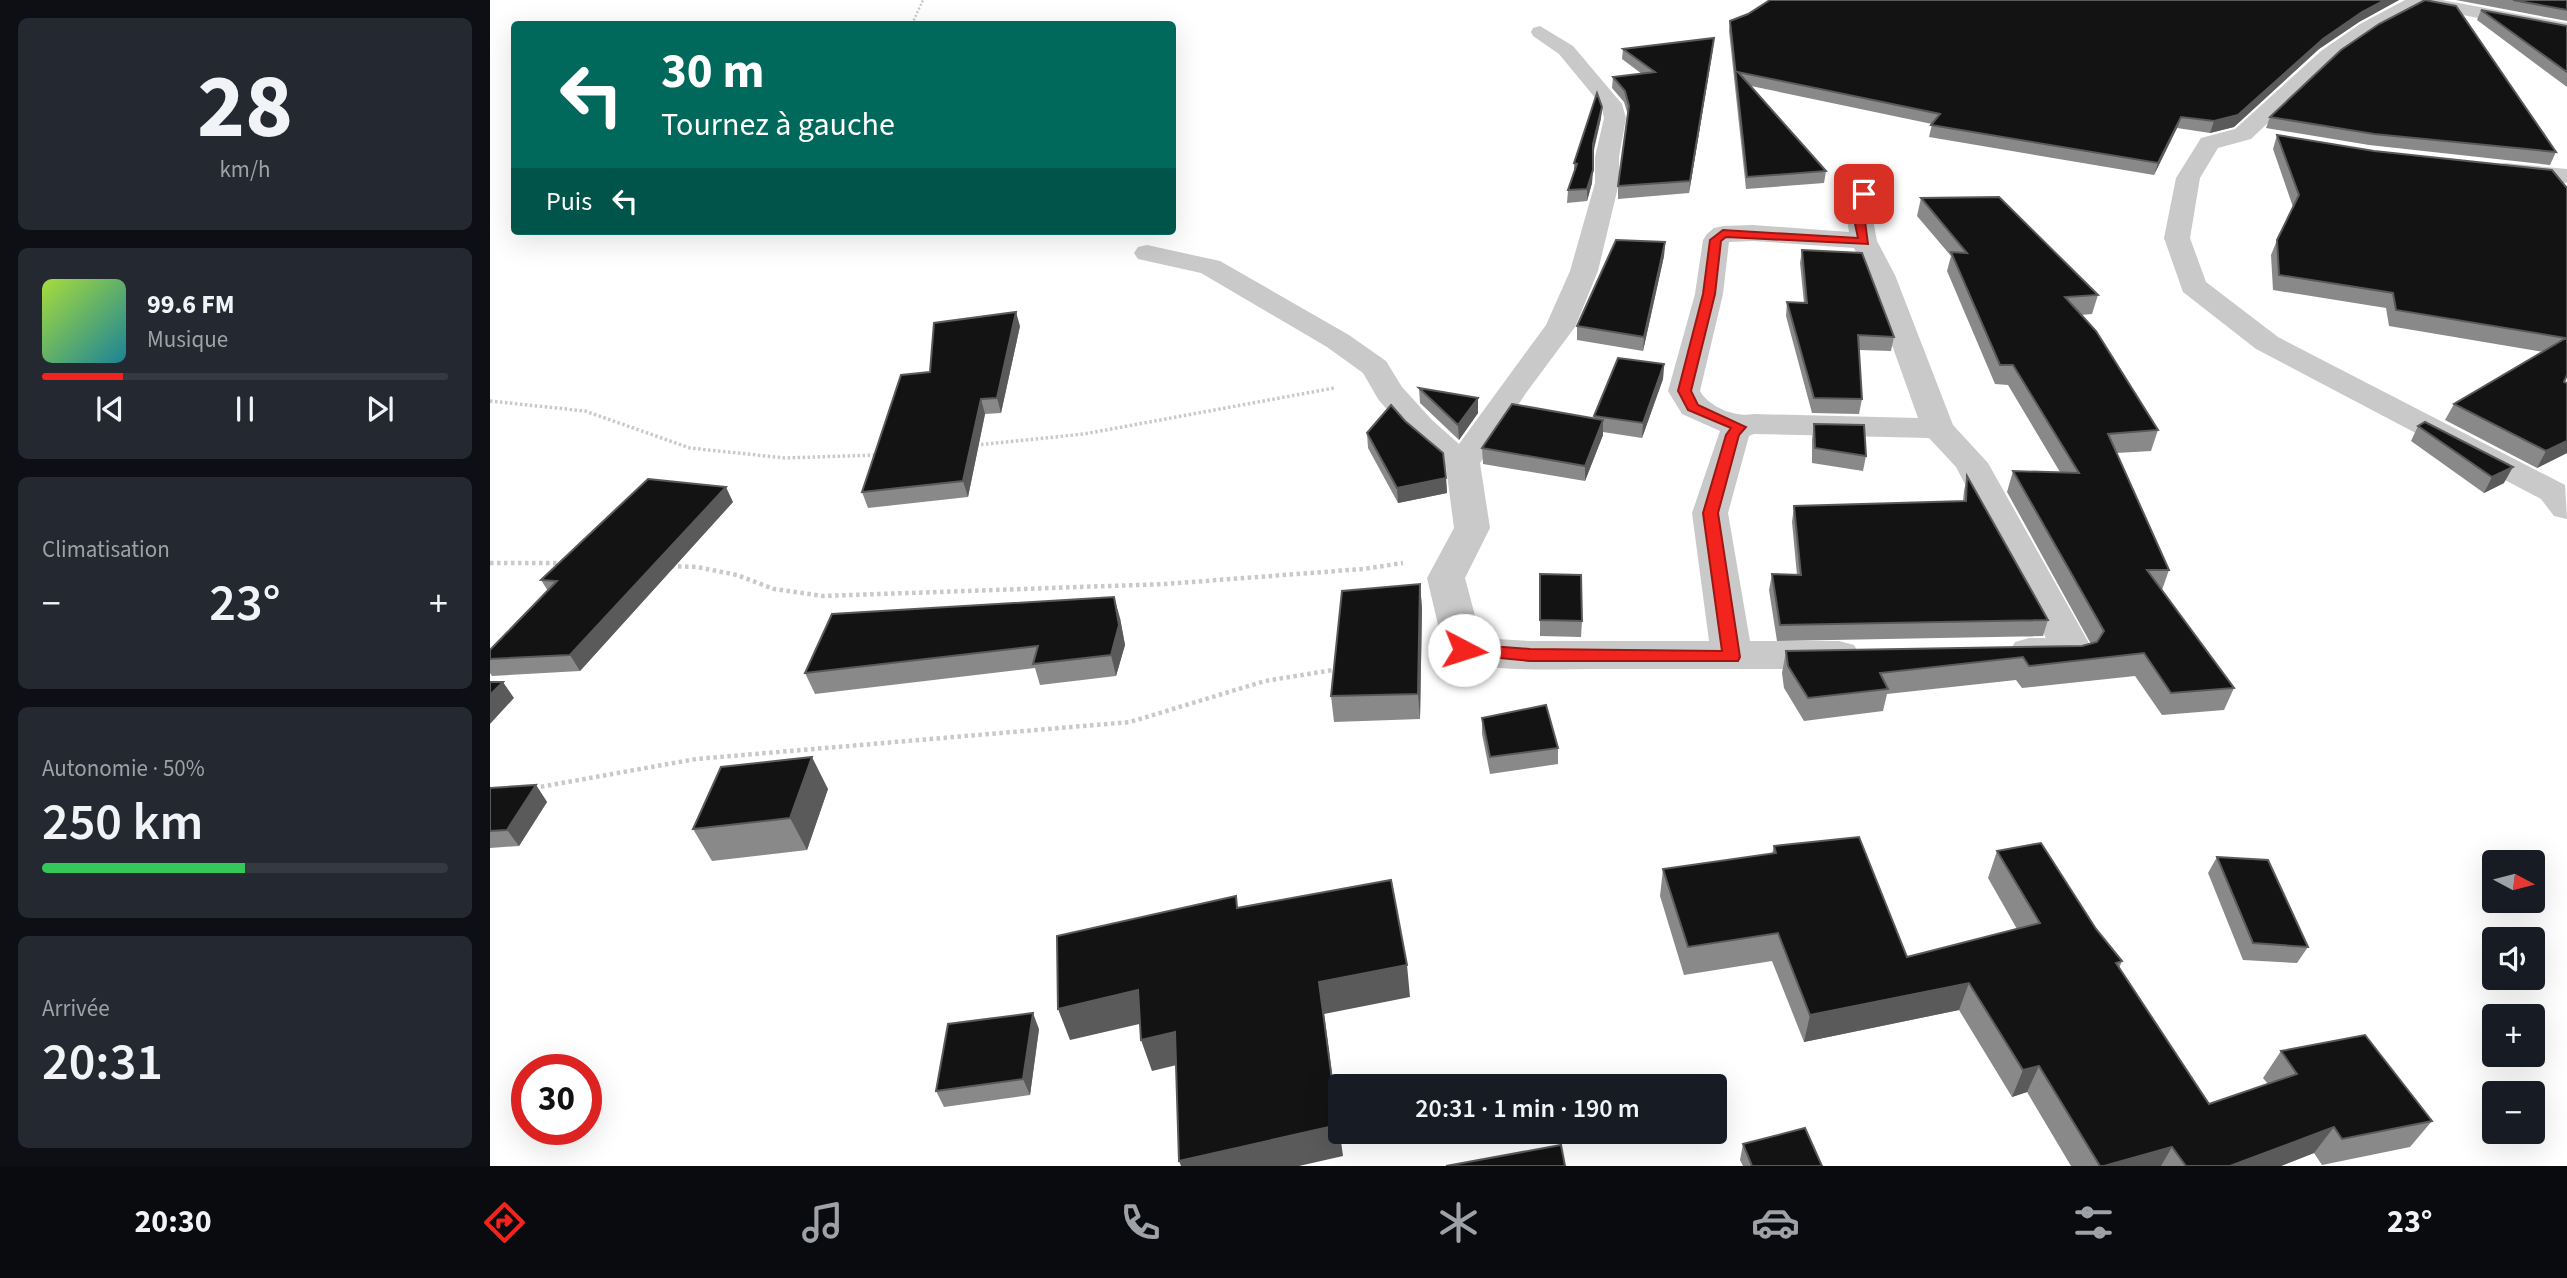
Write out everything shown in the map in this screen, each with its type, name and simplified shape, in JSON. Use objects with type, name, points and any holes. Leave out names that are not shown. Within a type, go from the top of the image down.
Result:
[{"type":"street","points":[[2562,495],[2267,343],[2193,286],[2177,238],[2188,178],[2209,143],[2256,136],[2328,55],[2367,28],[2416,0],[2567,29]]},
{"type":"street","points":[[1539,32],[1566,50],[1611,104],[1615,118],[1607,157],[1606,183],[1584,271],[1560,327],[1513,389],[1463,463],[1472,528],[1446,578],[1464,650],[1530,655],[1882,655]]},
{"type":"street","points":[[2489,168],[2567,176]]},
{"type":"street","points":[[1870,174],[1859,214],[1864,241],[1881,275],[1937,428],[1971,463],[2074,652],[1992,653]]},
{"type":"street","points":[[1864,241],[1753,233],[1723,234],[1716,240],[1709,294],[1684,391],[1693,407],[1739,427],[1754,424],[1937,428]]},
{"type":"street","points":[[1147,253],[1210,267],[1338,341],[1375,368],[1389,392],[1419,427],[1463,463]]},
{"type":"street","points":[[1732,657],[1710,513],[1733,435],[1739,427]]},
{"type":"path","points":[[913,21],[923,0]]},
{"type":"path","points":[[966,446],[1084,434],[1382,377]]},
{"type":"path","points":[[490,401],[585,411],[690,448],[785,458],[887,454]]},
{"type":"path","points":[[659,565],[697,567],[737,575],[774,589],[823,596],[1165,584],[1363,569],[1459,555]]},
{"type":"path","points":[[490,562],[575,563]]},
{"type":"path","points":[[524,790],[696,759],[1130,722],[1265,681],[1345,668]]},
{"type":"building","points":[[1770,0],[2385,0],[2323,39],[2238,115],[2214,121],[2181,117],[2158,163],[1931,125],[1940,114],[1738,72],[1826,171],[1747,177],[1730,21],[1748,14]]},
{"type":"building","points":[[2425,0],[2456,6],[2556,152],[2374,134],[2270,117],[2341,50],[2379,24]]},
{"type":"building","points":[[2513,0],[2567,0],[2567,10]]},
{"type":"building","points":[[2481,10],[2567,26],[2567,72]]},
{"type":"building","points":[[1714,38],[1690,181],[1618,186],[1629,106],[1625,91],[1613,77],[1655,72],[1623,49]]},
{"type":"building","points":[[1597,93],[1602,107],[1593,144],[1593,170],[1587,189],[1568,190],[1577,164],[1574,163]]},
{"type":"building","points":[[2277,135],[2374,151],[2552,170],[2567,188],[2567,375],[2564,382],[2567,383],[2567,441],[2546,451],[2454,404],[2566,338],[2396,310],[2393,293],[2279,275],[2277,240],[2299,195]]},
{"type":"building","points":[[1999,197],[2098,295],[2065,297],[2096,331],[2158,430],[2108,434],[2169,570],[2147,570],[2234,688],[2171,693],[2144,653],[2029,666],[2023,657],[1880,673],[1888,689],[1808,698],[1788,666],[1786,651],[2082,646],[2097,642],[2104,631],[2013,471],[2079,473],[2013,365],[2000,365],[1951,252],[1967,253],[1921,198]]},
{"type":"building","points":[[1616,240],[1665,242],[1644,337],[1577,326]]},
{"type":"building","points":[[1802,250],[1862,253],[1894,337],[1858,335],[1862,399],[1814,398],[1787,302],[1807,303]]},
{"type":"building","points":[[1016,312],[997,398],[981,399],[963,481],[862,492],[901,375],[930,372],[934,323]]},
{"type":"building","points":[[1618,358],[1664,364],[1643,423],[1594,416]]},
{"type":"building","points":[[1419,388],[1478,398],[1458,425]]},
{"type":"building","points":[[1512,404],[1603,420],[1585,466],[1482,448]]},
{"type":"building","points":[[1391,405],[1405,421],[1443,453],[1446,478],[1397,488],[1367,433]]},
{"type":"building","points":[[2425,422],[2513,467],[2492,477],[2418,426]]},
{"type":"building","points":[[1814,424],[1864,425],[1866,456],[1815,448]]},
{"type":"building","points":[[1967,476],[2048,620],[1780,625],[1772,574],[1801,575],[1794,506],[1966,501]]},
{"type":"building","points":[[648,479],[726,487],[570,655],[490,659],[490,650],[557,581],[541,580]]},
{"type":"building","points":[[1540,574],[1581,575],[1582,621],[1540,620]]},
{"type":"building","points":[[1420,584],[1418,694],[1331,696],[1342,591]]},
{"type":"building","points":[[1114,597],[1119,625],[1111,655],[1033,664],[1038,646],[805,673],[832,614]]},
{"type":"building","points":[[490,682],[503,682],[490,695]]},
{"type":"building","points":[[1546,705],[1558,748],[1490,757],[1482,718]]},
{"type":"building","points":[[812,757],[790,818],[693,829],[721,767]]},
{"type":"building","points":[[536,785],[507,830],[490,831],[490,788]]},
{"type":"building","points":[[1859,837],[1907,957],[2040,923],[1997,851],[2041,843],[2096,929],[2122,961],[2116,963],[2209,1104],[2297,1074],[2281,1051],[2365,1035],[2432,1121],[2342,1139],[2334,1127],[2230,1166],[2186,1166],[2172,1147],[2100,1166],[2039,1066],[2023,1070],[1969,983],[1810,1015],[1778,933],[1688,947],[1663,869],[1776,853],[1774,846]]},
{"type":"building","points":[[2217,857],[2268,860],[2308,947],[2253,943]]},
{"type":"building","points":[[1391,880],[1407,965],[1319,982],[1331,1074],[1328,1074],[1328,1127],[1179,1161],[1175,1032],[1141,1040],[1138,990],[1058,1009],[1057,936],[1236,896],[1237,908]]},
{"type":"building","points":[[1033,1013],[1023,1079],[936,1091],[948,1024]]},
{"type":"building","points":[[1805,1128],[1822,1166],[1752,1166],[1743,1144]]},
{"type":"building","points":[[1561,1145],[1565,1166],[1446,1166]]},
{"type":"route","points":[[1464,650],[1530,655],[1732,657],[1710,513],[1733,435],[1739,427],[1713,418],[1693,407],[1684,391],[1709,294],[1716,240],[1723,234],[1753,233],[1864,241],[1859,214],[1864,194]]}]
